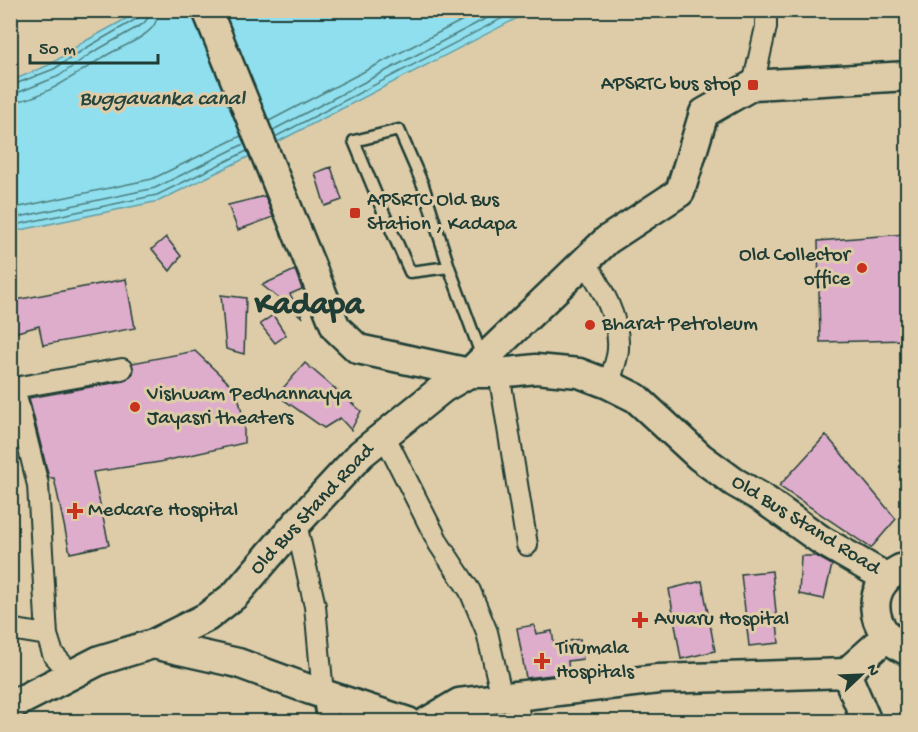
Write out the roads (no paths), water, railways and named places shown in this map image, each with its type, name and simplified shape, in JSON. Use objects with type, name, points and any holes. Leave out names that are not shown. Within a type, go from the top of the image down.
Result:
[{"type":"main road","points":[[207,10],[336,328],[358,349],[484,369],[607,240],[680,192],[704,113],[753,85],[908,76]]},
{"type":"main road","name":"Old Bus Stand Road","points":[[10,706],[100,660],[153,644],[207,617],[235,595],[296,524],[361,454],[443,388],[484,369],[536,369],[579,373],[609,384],[636,398],[700,457],[821,540],[897,572]]},
{"type":"main road","points":[[427,722],[459,703],[512,705],[658,680],[846,674],[897,644],[879,626],[875,614],[880,589],[897,572]]},
{"type":"main road","points":[[153,644],[238,663],[408,722]]},
{"type":"main road","points":[[846,674],[867,722]]},
{"type":"street","points":[[753,85],[766,27],[766,10]]},
{"type":"street","points":[[585,261],[603,291],[615,326],[618,348],[609,384]]},
{"type":"street","points":[[72,675],[53,654],[46,634],[38,485],[12,388],[122,369]]},
{"type":"street","points":[[484,369],[527,545]]},
{"type":"street","points":[[384,435],[439,544],[470,591],[512,705]]},
{"type":"street","points":[[296,524],[315,606],[323,694],[328,722]]},
{"type":"street","points":[[10,629],[46,634]]},
{"type":"lane","points":[[449,267],[410,272],[354,141],[399,130],[423,185],[484,369]]},
{"type":"water","name":"Buggavanka canal","points":[[140,11],[531,11],[159,201],[11,232],[11,81],[51,64],[82,43]]},
{"type":"place","name":"APSRTC bus stop","points":[[753,85]]},
{"type":"place","name":"APSRTC Old Bus Station , Kadapa","points":[[355,213]]},
{"type":"place","name":"Old Collector office","points":[[862,268]]},
{"type":"place","name":"Bharat Petroleum","points":[[590,325]]},
{"type":"place","name":"Vishwam Pedhannayya Jayasri theaters","points":[[135,407]]},
{"type":"place","name":"Medcare Hospital","points":[[75,511]]},
{"type":"place","name":"Avvaru Hospital","points":[[640,620]]},
{"type":"place","name":"Tirumala Hospitals","points":[[542,661]]},
{"type":"district","name":"Kadapa","points":[[309,306]]}]
